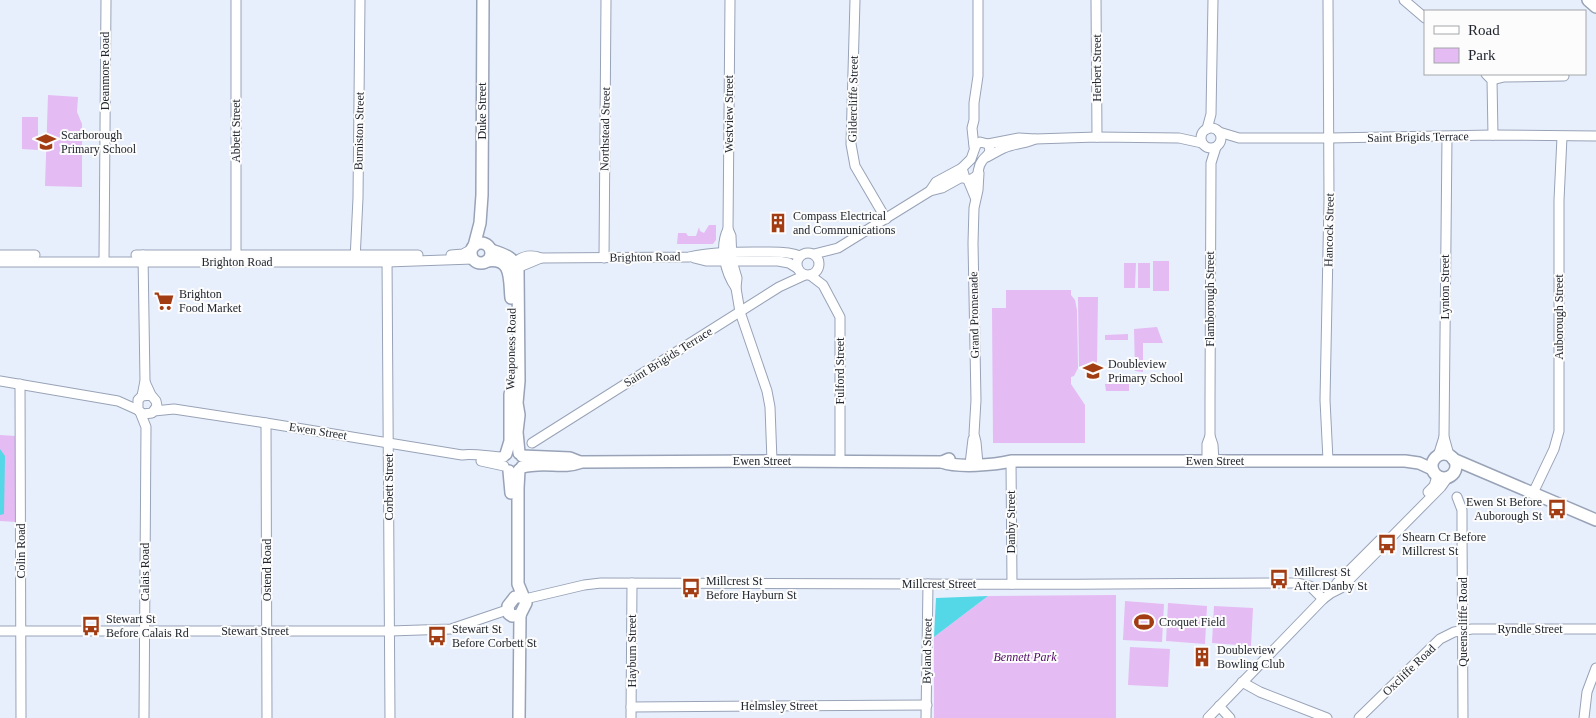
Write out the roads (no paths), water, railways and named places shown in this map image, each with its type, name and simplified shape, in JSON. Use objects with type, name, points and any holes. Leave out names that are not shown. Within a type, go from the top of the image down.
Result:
[{"type":"main road","name":"Duke Street","points":[[473,251],[480,223],[483,0]]},
{"type":"main road","points":[[1588,0],[1596,7]]},
{"type":"main road","name":"Duke Street","points":[[480,223],[488,252]]},
{"type":"main road","points":[[488,252],[479,263],[473,251],[480,243],[488,252],[509,256],[513,266]]},
{"type":"main road","name":"Weaponess Road","points":[[513,266],[519,415],[511,488],[518,606],[519,718]]},
{"type":"main road","name":"Ewen Street","points":[[513,462],[548,466],[572,466],[582,462],[942,462],[950,465],[974,461],[1000,464],[1011,461],[1328,460],[1405,461],[1443,465]]},
{"type":"main road","points":[[1443,465],[1472,466],[1596,520]]},
{"type":"main road","name":"Weaponess Road","points":[[513,718],[518,606]]},
{"type":"street","name":"Deanmore Road","points":[[104,258],[106,0]]},
{"type":"street","name":"Abbett Street","points":[[236,0],[236,258]]},
{"type":"street","name":"Burniston Street","points":[[355,258],[358,198],[360,0]]},
{"type":"street","name":"Northstead Street","points":[[604,258],[606,0]]},
{"type":"street","name":"Westview Street","points":[[730,0],[728,229],[731,236],[728,257],[737,278],[736,288],[740,312],[767,391],[770,408],[772,461]]},
{"type":"street","name":"Gildercliffe Street","points":[[855,0],[851,144],[855,166],[886,219]]},
{"type":"street","points":[[930,191],[936,182],[962,168],[971,159],[974,147],[972,128],[978,76],[978,0]]},
{"type":"street","name":"Herbert Street","points":[[1096,0],[1097,137]]},
{"type":"street","points":[[974,147],[978,143],[1019,138],[1204,138],[1211,114],[1213,0]]},
{"type":"street","name":"Hancock Street","points":[[1328,0],[1330,138],[1325,400],[1328,460]]},
{"type":"street","points":[[1404,0],[1424,17]]},
{"type":"street","points":[[1494,135],[1489,77],[1564,76]]},
{"type":"street","points":[[1211,114],[1218,131]]},
{"type":"street","points":[[974,120],[990,150],[987,157]]},
{"type":"street","name":"Saint Brigids Terrace","points":[[1239,138],[1213,148],[1204,138],[1213,128],[1239,138],[1494,135],[1596,136]]},
{"type":"street","name":"Flamborough Street","points":[[1211,163],[1221,138],[1218,131]]},
{"type":"street","name":"Auborough Street","points":[[1533,493],[1554,449],[1559,431],[1559,200],[1562,136]]},
{"type":"street","name":"Lynton Street","points":[[1443,465],[1447,137]]},
{"type":"street","name":"Flamborough Street","points":[[1204,138],[1211,163],[1210,436],[1207,444],[1210,461]]},
{"type":"street","points":[[838,248],[814,254],[806,253],[798,259],[797,268],[801,273],[813,274],[838,248],[930,191],[942,188],[960,178],[974,178],[979,173],[981,162],[987,157],[1007,146],[1026,144],[1035,139]]},
{"type":"street","points":[[962,168],[976,197]]},
{"type":"street","name":"Grand Promenade","points":[[974,461],[971,443],[974,434],[976,400],[973,222],[979,173]]},
{"type":"street","name":"Brighton Road","points":[[0,255],[104,258],[387,258],[473,251]]},
{"type":"street","name":"Brighton Road","points":[[513,266],[521,257],[528,256],[541,258],[689,257],[706,261],[728,257],[786,253],[800,256]]},
{"type":"street","points":[[814,254],[817,257],[819,266]]},
{"type":"street","name":"Brighton Road","points":[[728,257],[778,261],[789,263],[797,268]]},
{"type":"street","name":"Brighton Road","points":[[0,262],[104,258]]},
{"type":"street","points":[[0,381],[118,401],[146,415],[153,412],[157,406],[147,397],[145,381],[143,258]]},
{"type":"street","name":"Corbett Street","points":[[387,258],[390,718]]},
{"type":"street","name":"Fulford Street","points":[[819,266],[822,285],[840,317],[840,462]]},
{"type":"street","name":"Saint Brigids Terrace","points":[[532,443],[779,287],[807,275]]},
{"type":"street","name":"Fulford Street","points":[[807,275],[822,285]]},
{"type":"street","name":"Colin Road","points":[[20,384],[21,718]]},
{"type":"street","points":[[118,401],[147,397]]},
{"type":"street","points":[[139,411],[137,403],[147,397]]},
{"type":"street","name":"Ewen Street","points":[[147,397],[174,409],[462,455],[466,459],[513,462]]},
{"type":"street","name":"Ewen Street","points":[[153,412],[174,409]]},
{"type":"street","name":"Calais Road","points":[[139,411],[146,427],[144,718]]},
{"type":"street","name":"Calais Road","points":[[146,427],[153,412]]},
{"type":"street","name":"Ostend Road","points":[[266,423],[267,718]]},
{"type":"street","name":"Danby Street","points":[[1011,461],[1012,584]]},
{"type":"street","points":[[1208,718],[1331,593],[1340,588],[1441,487],[1443,465]]},
{"type":"street","name":"Queenscliffe Road","points":[[1457,497],[1462,510],[1463,718]]},
{"type":"street","name":"Millcrest Street","points":[[518,606],[550,594],[584,585],[632,584],[1298,583],[1310,586],[1324,600]]},
{"type":"street","name":"Hayburn Street","points":[[631,718],[632,584]]},
{"type":"street","name":"Byland Street","points":[[926,718],[928,584]]},
{"type":"street","name":"Stewart Street","points":[[0,631],[390,631],[451,628],[518,606]]},
{"type":"street","name":"Ryndle Street","points":[[1463,630],[1472,628],[1596,629]]},
{"type":"street","name":"Oxcliffe Road","points":[[1359,718],[1440,639],[1448,634],[1463,630]]},
{"type":"street","points":[[1584,718],[1587,692],[1596,668]]},
{"type":"street","points":[[1242,682],[1260,692],[1327,718]]},
{"type":"street","name":"Helmsley Street","points":[[631,707],[926,705]]},
{"type":"street","points":[[1220,706],[1230,718]]},
{"type":"water","points":[[0,449],[5,456],[4,514],[0,515]]},
{"type":"water","points":[[988,596],[934,637],[936,598]]},
{"type":"place","name":"Scarborough Primary School","points":[[46,142]]},
{"type":"place","name":"Compass Electrical and Communications","points":[[778,223]]},
{"type":"place","name":"Brighton Food Market","points":[[164,301]]},
{"type":"place","name":"Doubleview Primary School","points":[[1093,371]]},
{"type":"place","name":"Ewen St Before Auborough St","points":[[1557,509]]},
{"type":"place","name":"Shearn Cr Before Millcrest St","points":[[1387,544]]},
{"type":"place","name":"Millcrest St After Danby St","points":[[1279,579]]},
{"type":"place","name":"Millcrest St Before Hayburn St","points":[[691,588]]},
{"type":"place","name":"Croquet Field","points":[[1144,622]]},
{"type":"place","name":"Stewart St Before Calais Rd","points":[[91,626]]},
{"type":"place","name":"Stewart St Before Corbett St","points":[[437,636]]},
{"type":"place","name":"Doubleview Bowling Club","points":[[1202,657]]},
{"type":"park label","name":"Bennett Park","points":[[1025,657]]}]
